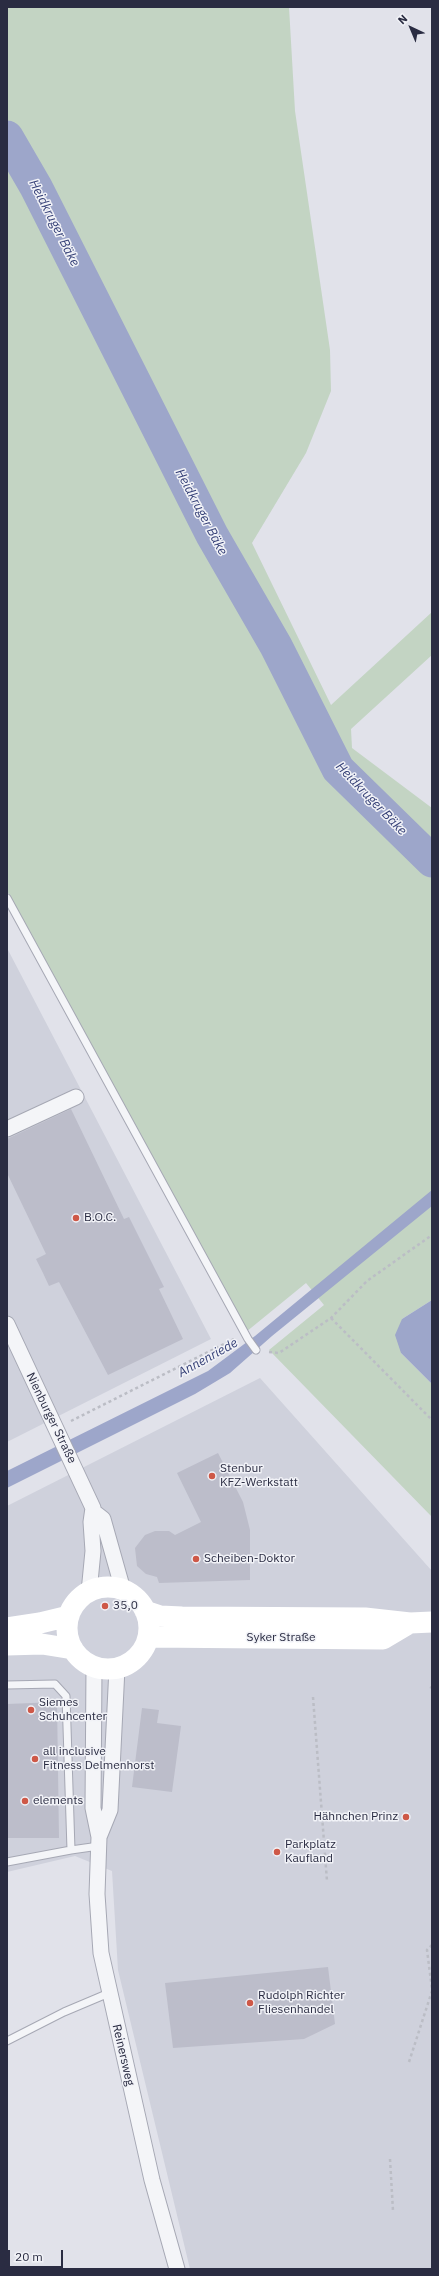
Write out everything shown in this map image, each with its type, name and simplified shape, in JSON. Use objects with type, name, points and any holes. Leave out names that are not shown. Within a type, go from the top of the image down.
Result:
[{"type":"main road","points":[[112,1587],[124,1590],[136,1598],[145,1611],[148,1620],[148,1637],[137,1657],[128,1664],[117,1668],[94,1667],[82,1660],[73,1649],[68,1638],[67,1627],[69,1616],[76,1602],[89,1592],[100,1588],[112,1587]]},
{"type":"main road","name":"Syker Straße","points":[[145,1611],[160,1616],[182,1617],[365,1618],[410,1623],[432,1622]]},
{"type":"main road","points":[[7,1628],[40,1623],[69,1616]]},
{"type":"main road","name":"Syker Straße","points":[[148,1637],[383,1639],[410,1623]]},
{"type":"main road","points":[[7,1646],[42,1644],[73,1649]]},
{"type":"street","points":[[7,1129],[76,1097]]},
{"type":"street","name":"Nienburger Straße","points":[[7,1324],[72,1461],[94,1512],[103,1519],[124,1590]]},
{"type":"street","points":[[89,1592],[93,1551],[91,1522],[94,1512]]},
{"type":"street","name":"Reinersweg","points":[[94,1667],[93,1808],[99,1841],[97,1894],[98,1934],[109,1994],[152,2180],[177,2269]]},
{"type":"street","name":"Reinersweg","points":[[99,1841],[110,1810],[117,1668]]},
{"type":"lane","points":[[7,898],[248,1339],[256,1350]]},
{"type":"lane","points":[[7,1685],[55,1684],[66,1696],[71,1850]]},
{"type":"lane","points":[[7,1862],[71,1850],[99,1841]]},
{"type":"lane","points":[[7,2041],[64,2012],[109,1994]]},
{"type":"path","points":[[256,1350],[279,1353],[331,1318],[368,1281],[432,1235]]},
{"type":"path","points":[[331,1318],[432,1420]]},
{"type":"path","points":[[59,1434],[229,1344],[244,1331]]},
{"type":"path","points":[[313,1697],[327,1880]]},
{"type":"path","points":[[409,2062],[432,1990],[427,1950],[432,1945]]},
{"type":"path","points":[[390,2159],[393,2211]]},
{"type":"shaded area","points":[[7,948],[211,1339],[7,1442]]},
{"type":"shaded area","points":[[260,1378],[432,1571],[432,2269],[190,2269],[118,1970],[112,1871],[75,1856],[7,1872],[7,1506]]},
{"type":"green space","points":[[7,7],[289,7],[295,111],[330,350],[331,391],[306,453],[252,543],[331,705],[432,612],[432,655],[351,729],[352,748],[432,808],[432,1300],[402,1319],[401,1353],[432,1384],[432,1517],[269,1350],[324,1305],[306,1283],[246,1332],[7,891],[7,146],[46,214],[210,536],[263,627],[319,740],[326,738],[265,621],[216,536],[7,129]]},
{"type":"water","points":[[432,1190],[432,1206],[272,1336],[230,1373],[195,1394],[7,1488],[7,1471],[208,1371],[255,1336]]},
{"type":"water","points":[[432,1300],[432,1384],[401,1353],[395,1335],[402,1319]]},
{"type":"building","name":"B.O.C.","points":[[71,1109],[124,1219],[129,1217],[164,1287],[159,1289],[183,1339],[108,1375],[59,1282],[49,1286],[36,1259],[46,1254],[7,1173],[7,1139]]},
{"type":"building","points":[[218,1453],[243,1502],[250,1530],[250,1580],[159,1583],[157,1577],[146,1574],[137,1566],[135,1548],[145,1535],[155,1531],[169,1531],[175,1535],[201,1522],[177,1473]]},
{"type":"building","points":[[57,1702],[59,1838],[7,1838],[7,1704]]},
{"type":"building","points":[[142,1708],[159,1710],[157,1723],[181,1726],[172,1792],[132,1787]]},
{"type":"building","name":"Rudolph Richter Fliesenhandel","points":[[328,1967],[335,2024],[304,2039],[173,2048],[165,1983]]},
{"type":"waterway","name":"Heidkruger Bäke","points":[[7,137],[36,187],[212,535],[276,646],[338,769],[432,861]]},
{"type":"place","name":"B.O.C.","points":[[76,1218]]},
{"type":"place","name":"Stenbur KFZ-Werkstatt","points":[[212,1476]]},
{"type":"place","name":"Scheiben-Doktor","points":[[196,1559]]},
{"type":"place","name":"35,0","points":[[105,1606]]},
{"type":"place","name":"Siemes Schuhcenter","points":[[31,1710]]},
{"type":"place","name":"all inclusive Fitness Delmenhorst","points":[[35,1759]]},
{"type":"place","name":"elements","points":[[25,1801]]},
{"type":"place","name":"Hähnchen Prinz","points":[[406,1817]]},
{"type":"place","name":"Parkplatz Kaufland","points":[[277,1852]]},
{"type":"place","name":"Rudolph Richter Fliesenhandel","points":[[250,2003]]},
{"type":"water label","name":"Annenriede","points":[[208,1358]]}]
